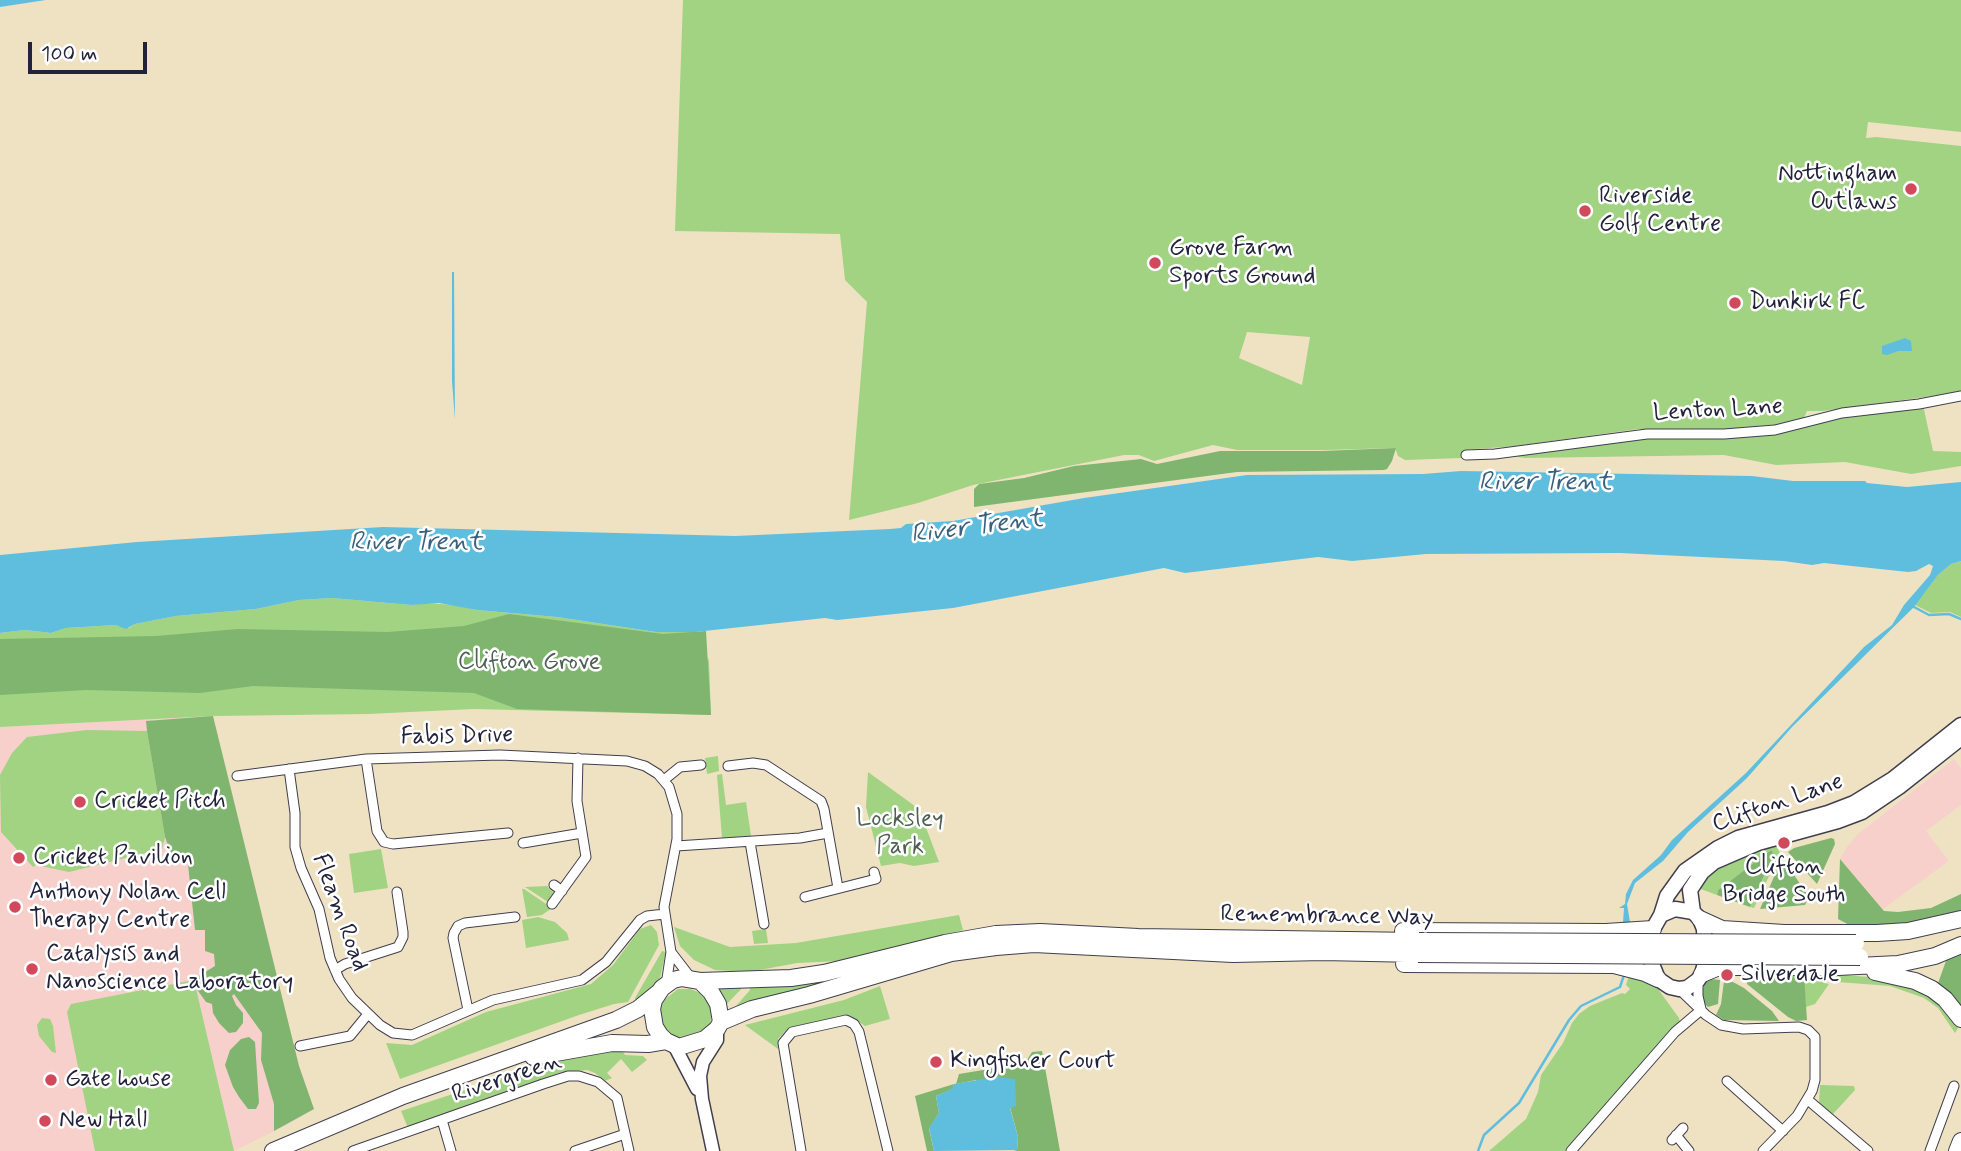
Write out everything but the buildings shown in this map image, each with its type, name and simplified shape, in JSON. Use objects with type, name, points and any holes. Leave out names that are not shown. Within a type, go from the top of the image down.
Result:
[{"type":"highway","points":[[1696,915],[1722,929],[1784,933],[1908,931],[1959,920]]},
{"type":"highway","name":"Remembrance Way","points":[[1858,950],[1927,934],[1959,920]]},
{"type":"highway","points":[[1235,947],[1328,932],[1605,932],[1657,922]]},
{"type":"highway","name":"Remembrance Way","points":[[696,980],[792,978],[824,974],[923,948],[996,934],[1040,932],[1138,937],[1235,947]]},
{"type":"highway","name":"Remembrance Way","points":[[719,1026],[752,1009],[951,953],[1034,944],[1928,952],[1961,945]]},
{"type":"highway","points":[[1700,977],[1719,967],[1838,967],[1914,961],[1961,945]]},
{"type":"highway","points":[[1235,947],[1412,964],[1614,965],[1658,979]]},
{"type":"highway","points":[[1838,967],[1888,973],[1915,981],[1945,999],[1961,1018]]},
{"type":"highway","points":[[279,1150],[403,1096],[616,1020],[638,1009],[673,980],[696,980],[715,998],[720,1010],[719,1026],[695,1044],[612,1043],[490,1066]]},
{"type":"highway","points":[[662,988],[654,1000],[652,1016],[654,1027],[670,1043]]},
{"type":"highway","points":[[1957,1151],[1961,1140]]},
{"type":"main road","name":"Clifton Lane","points":[[1657,922],[1668,896],[1685,871],[1718,848],[1738,838],[1828,814],[1854,803],[1892,779],[1961,725]]},
{"type":"main road","name":"Clifton Lane","points":[[1696,915],[1690,890],[1702,872],[1714,862],[1758,843],[1862,813],[1892,793],[1961,738]]},
{"type":"main road","points":[[1675,909],[1696,915],[1704,929],[1705,963],[1700,977],[1687,988],[1670,987],[1658,979],[1652,964],[1650,941],[1657,922],[1675,909]]},
{"type":"street","name":"Lenton Lane","points":[[1471,455],[1647,434],[1724,434],[1775,430],[1842,413],[1961,396]]},
{"type":"street","name":"Fabis Drive","points":[[243,773],[366,759],[513,755],[636,763],[652,770],[664,780]]},
{"type":"street","points":[[552,904],[585,861],[576,793],[578,758]]},
{"type":"street","points":[[366,759],[377,831],[384,842],[393,844],[500,831]]},
{"type":"street","points":[[728,766],[737,760],[766,765],[817,797],[823,805],[838,888]]},
{"type":"street","points":[[662,988],[671,952],[665,914],[667,887],[676,846],[676,808],[672,793],[664,780],[680,767],[696,768]]},
{"type":"street","name":"Fleam Road","points":[[289,768],[295,813],[295,847],[319,909],[335,970],[352,998],[387,1031],[405,1036],[419,1033],[493,1000],[582,980],[606,962],[640,920],[647,916],[665,914]]},
{"type":"street","points":[[523,843],[534,836],[582,833]]},
{"type":"street","points":[[676,846],[800,838],[828,833]]},
{"type":"street","points":[[750,842],[760,919]]},
{"type":"street","points":[[805,897],[815,889],[838,888],[876,879],[874,872]]},
{"type":"street","points":[[554,885],[562,891]]},
{"type":"street","points":[[335,970],[345,964],[398,947],[403,937],[400,897]]},
{"type":"street","points":[[468,1010],[454,933],[458,926],[465,923],[509,915]]},
{"type":"street","points":[[671,952],[696,980]]},
{"type":"street","points":[[1700,977],[1698,996],[1701,1010]]},
{"type":"street","points":[[1679,989],[1721,1025],[1733,1028],[1799,1027],[1811,1032],[1816,1041],[1815,1080],[1808,1100],[1763,1151]]},
{"type":"street","points":[[1571,1151],[1675,1032],[1701,1010]]},
{"type":"street","points":[[307,1048],[350,1036],[368,1014]]},
{"type":"street","points":[[801,1151],[783,1043],[792,1032],[842,1020],[850,1021],[859,1032],[888,1151]]},
{"type":"street","points":[[713,1151],[702,1098],[701,1068],[717,1040],[719,1026]]},
{"type":"street","points":[[670,1043],[702,1098]]},
{"type":"street","name":"Rivergreen","points":[[353,1151],[381,1146],[442,1120],[568,1076],[579,1076],[612,1092],[619,1105],[629,1151]]},
{"type":"street","points":[[1727,1081],[1783,1130]]},
{"type":"street","points":[[1738,1090],[1744,1082]]},
{"type":"street","points":[[1930,1151],[1950,1091]]},
{"type":"street","points":[[1808,1100],[1862,1149]]},
{"type":"street","points":[[442,1120],[451,1151]]},
{"type":"street","points":[[575,1151],[625,1134]]},
{"type":"street","points":[[1677,1134],[1689,1151]]},
{"type":"shaded area","points":[[213,716],[299,1066],[314,1109],[234,1151],[0,1151],[0,727]]},
{"type":"shaded area","points":[[1954,759],[1961,768],[1961,805],[1926,831],[1949,861],[1883,909],[1840,859],[1858,834]]},
{"type":"green space","name":"Grove Farm Sports Ground","points":[[683,0],[1961,0],[1961,132],[1868,122],[1866,138],[1961,146],[1961,392],[1807,411],[1803,420],[1788,424],[1737,430],[1638,429],[1516,446],[1463,450],[1462,458],[1405,460],[1398,456],[1395,448],[1237,450],[1213,445],[1154,461],[1139,455],[1124,455],[973,485],[918,503],[849,520],[867,302],[845,280],[840,234],[675,231]],"holes":[[[1247,332],[1310,337],[1302,385],[1239,358]]]},
{"type":"green space","points":[[1923,405],[1933,451],[1961,452],[1961,466],[1911,474],[1845,462],[1776,465],[1724,455],[1525,458],[1503,455],[1650,437],[1779,433],[1837,417]]},
{"type":"green space","points":[[1396,448],[1392,461],[1384,470],[1237,472],[974,507],[974,489],[979,484],[1024,478],[1074,466],[1141,459],[1157,464],[1220,451]]},
{"type":"green space","points":[[1961,561],[1961,617],[1950,612],[1931,613],[1915,605],[1938,575],[1951,564]]},
{"type":"green space","name":"Clifton Grove","points":[[332,598],[411,605],[455,605],[656,632],[695,632],[709,661],[711,715],[474,709],[368,714],[213,716],[0,727],[0,633],[25,630],[51,633],[66,628],[116,625],[129,628],[135,624],[176,616],[256,609],[299,600]]},
{"type":"green space","name":"Clifton Grove","points":[[509,614],[663,634],[706,631],[711,715],[517,709],[474,693],[253,686],[200,693],[86,690],[0,695],[0,639],[156,636],[238,629],[388,632],[464,626]]},
{"type":"green space","points":[[213,716],[299,1066],[314,1109],[274,1131],[274,1104],[261,1060],[262,1033],[234,994],[232,996],[236,1005],[243,1013],[243,1023],[236,1032],[229,1033],[213,1013],[212,1004],[206,1002],[196,988],[197,977],[215,966],[214,954],[205,951],[205,930],[195,930],[187,855],[172,857],[165,837],[147,731],[146,721]]},
{"type":"green space","name":"Cricket Pitch","points":[[87,730],[147,731],[165,837],[162,849],[69,872],[36,865],[33,867],[1,832],[0,775],[12,753],[27,737]]},
{"type":"green space","points":[[718,756],[719,771],[707,774],[705,758]]},
{"type":"green space","name":"Locksley Park","points":[[868,772],[919,809],[939,862],[914,866],[900,863],[881,866],[866,807]]},
{"type":"green space","points":[[722,774],[726,805],[746,802],[751,836],[722,838],[717,775]]},
{"type":"green space","points":[[1831,838],[1835,844],[1817,884],[1788,852]]},
{"type":"green space","points":[[1774,842],[1780,853],[1754,908],[1750,907],[1774,855],[1771,850],[1718,890],[1717,895],[1698,888],[1701,881],[1718,865]]},
{"type":"green space","points":[[381,849],[388,888],[354,893],[349,854]]},
{"type":"green space","points":[[1771,850],[1774,854],[1750,907],[1717,895],[1718,890]]},
{"type":"green space","points":[[1840,859],[1884,911],[1931,908],[1961,894],[1961,910],[1935,921],[1897,928],[1853,927],[1838,919]]},
{"type":"green space","points":[[1780,863],[1788,866],[1809,897],[1805,905],[1760,909]]},
{"type":"green space","points":[[547,886],[554,893],[548,902],[525,887]]},
{"type":"green space","points":[[522,889],[552,908],[542,915],[527,917]]},
{"type":"green space","points":[[959,915],[963,930],[839,961],[797,963],[749,972],[715,970],[694,960],[680,946],[674,927],[730,947],[796,943]]},
{"type":"green space","points":[[538,917],[555,922],[567,933],[569,940],[526,948],[522,920]]},
{"type":"green space","points":[[651,925],[657,932],[659,945],[628,1002],[579,1015],[400,1079],[386,1043],[412,1045],[486,1012],[591,984],[613,965],[640,929]]},
{"type":"green space","points":[[766,929],[768,943],[754,944],[752,931]]},
{"type":"green space","points":[[1039,940],[736,1006],[750,990],[750,986]]},
{"type":"green space","points":[[662,951],[666,952],[660,978],[656,985],[636,1001],[635,998]]},
{"type":"green space","points":[[1961,954],[1961,1011],[1937,986],[1947,958]]},
{"type":"green space","points":[[1630,972],[1658,989],[1680,1023],[1567,1151],[1489,1151],[1526,1119],[1538,1092],[1541,1075],[1579,1014],[1590,1006],[1625,994],[1630,989],[1626,985]]},
{"type":"green space","points":[[1746,972],[1804,975],[1807,1020],[1796,1021],[1788,1017],[1747,984]]},
{"type":"green space","points":[[1803,972],[1883,978],[1919,988],[1948,1011],[1958,1028],[1955,1033],[1938,1008],[1924,998],[1890,986],[1838,982],[1835,978],[1829,978],[1824,983],[1829,984],[1815,1004],[1806,1007]]},
{"type":"green space","points":[[194,980],[234,1151],[95,1151],[67,1012],[71,1004]]},
{"type":"green space","points":[[1720,980],[1718,1004],[1708,1007],[1703,1002],[1702,991],[1706,981]]},
{"type":"green space","points":[[1724,981],[1744,988],[1772,1011],[1779,1021],[1724,1020],[1716,1015],[1721,1004]]},
{"type":"green space","points":[[744,986],[725,1006],[716,989]]},
{"type":"green space","points":[[880,986],[890,1019],[865,1026],[850,1016],[841,1016],[788,1028],[778,1039],[778,1049],[745,1025],[844,1000]]},
{"type":"green space","points":[[678,989],[701,993],[709,1002],[712,1013],[710,1024],[701,1031],[677,1039],[671,1037],[663,1028],[659,1011],[664,1000]]},
{"type":"green space","points":[[42,1018],[50,1019],[53,1026],[56,1053],[52,1052],[39,1036],[37,1025]]},
{"type":"green space","points":[[249,1037],[255,1042],[259,1103],[256,1109],[248,1109],[239,1097],[225,1065],[230,1050],[241,1039]]},
{"type":"green space","points":[[622,1050],[625,1055],[643,1056],[647,1060],[632,1072],[621,1059],[607,1073],[612,1078],[605,1081],[587,1070],[559,1073],[408,1128],[401,1111],[550,1062]]},
{"type":"green space","points":[[1042,1051],[1060,1151],[1013,1151],[1017,1150],[1018,1137],[1010,1107],[976,1080],[956,1084],[959,1074],[1025,1063],[1032,1052]]},
{"type":"green space","points":[[954,1084],[953,1089],[936,1096],[939,1113],[929,1129],[934,1151],[927,1151],[915,1096]]},
{"type":"green space","points":[[1820,1085],[1854,1086],[1855,1090],[1833,1114],[1819,1103]]},
{"type":"water","points":[[0,0],[46,0],[0,7]]},
{"type":"water","points":[[454,272],[455,420],[452,381]]},
{"type":"water","points":[[1905,338],[1911,341],[1912,351],[1882,354],[1882,346]]},
{"type":"water","name":"River Trent","points":[[1461,471],[1752,476],[1793,481],[1865,481],[1907,487],[1961,482],[1961,561],[1951,564],[1938,575],[1914,607],[1792,727],[1747,778],[1688,832],[1663,861],[1635,883],[1627,904],[1630,922],[1623,922],[1624,908],[1619,908],[1625,904],[1626,894],[1633,880],[1661,855],[1672,840],[1746,773],[1864,647],[1892,625],[1904,605],[1930,575],[1933,566],[1929,564],[1908,572],[1824,563],[1812,565],[1784,561],[1620,553],[1426,554],[1352,561],[1318,557],[1185,573],[1164,568],[953,608],[695,632],[656,632],[439,603],[411,605],[332,598],[299,600],[256,609],[176,616],[135,624],[126,629],[116,625],[66,628],[51,633],[25,630],[0,633],[0,555],[137,542],[383,527],[735,536],[890,529],[901,528],[906,524],[953,521],[1084,498],[1247,475],[1423,474]]},
{"type":"water","points":[[996,1077],[1015,1079],[1016,1106],[1010,1108],[1018,1137],[1017,1150],[934,1151],[929,1128],[939,1113],[936,1096],[952,1089],[954,1084]]},
{"type":"waterway","points":[[1914,607],[1929,615],[1949,614],[1961,619]]},
{"type":"waterway","points":[[1478,1151],[1484,1135],[1519,1103],[1569,1020],[1581,1006],[1620,987],[1624,975]]},
{"type":"place","name":"Nottingham Outlaws","points":[[1911,189]]},
{"type":"place","name":"Riverside Golf Centre","points":[[1585,211]]},
{"type":"place","name":"Grove Farm Sports Ground","points":[[1155,263]]},
{"type":"place","name":"Dunkirk FC","points":[[1735,303]]},
{"type":"place","name":"Cricket Pitch","points":[[80,802]]},
{"type":"place","name":"Clifton Bridge South","points":[[1784,843]]},
{"type":"place","name":"Cricket Pavilion","points":[[19,858]]},
{"type":"place","name":"Anthony Nolan Cell Therapy Centre","points":[[15,907]]},
{"type":"place","name":"Catalysis and Nanoscience Laboratory","points":[[32,969]]},
{"type":"place","name":"Silverdale","points":[[1727,975]]},
{"type":"place","name":"Kingfisher Court","points":[[936,1062]]},
{"type":"place","name":"Gate house","points":[[51,1080]]},
{"type":"place","name":"New Hall","points":[[45,1121]]}]
